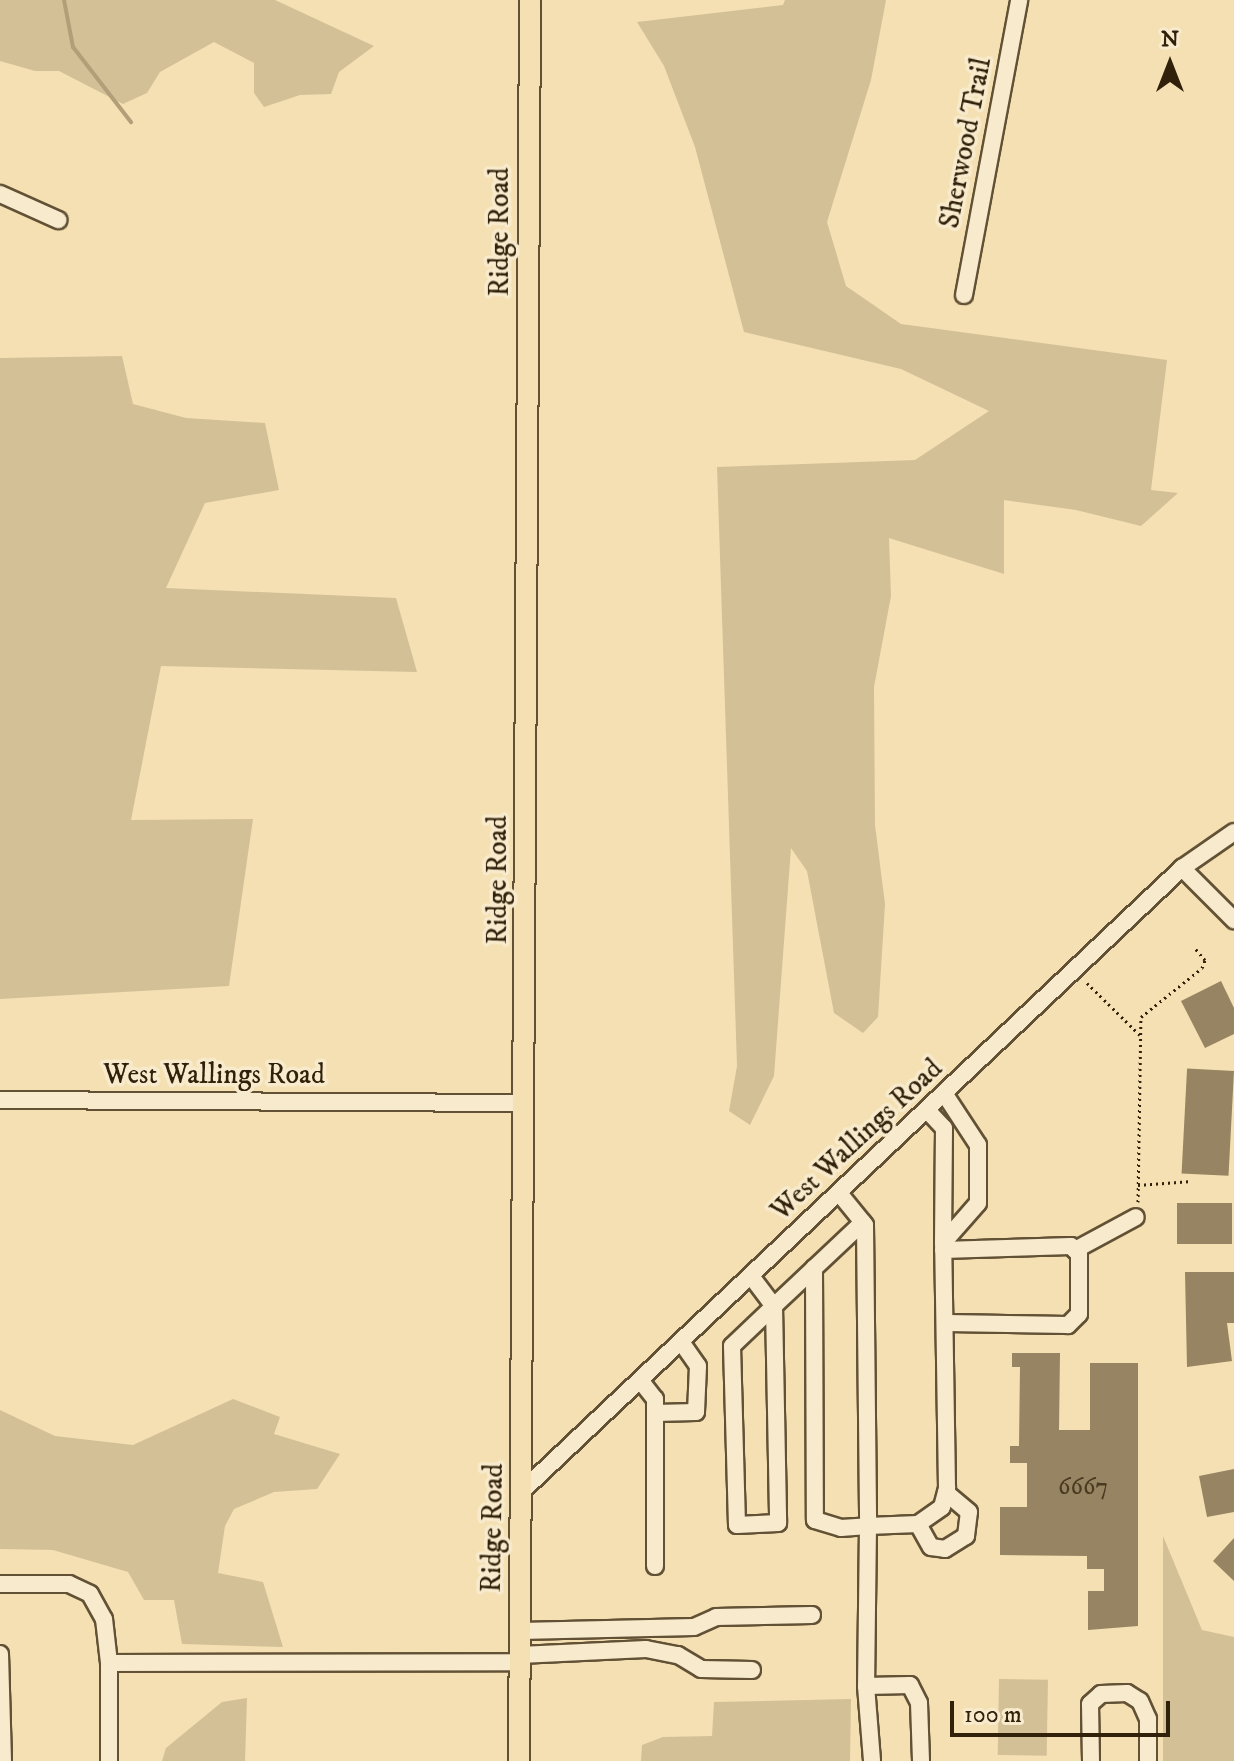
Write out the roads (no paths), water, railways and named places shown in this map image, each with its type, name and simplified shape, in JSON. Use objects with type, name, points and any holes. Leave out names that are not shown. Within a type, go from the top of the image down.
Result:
[{"type":"main road","name":"Ridge Road","points":[[519,1761],[530,0]]},
{"type":"street","name":"Sherwood Trail","points":[[964,295],[1019,0]]},
{"type":"street","points":[[0,194],[58,220]]},
{"type":"street","name":"West Wallings Road","points":[[521,1492],[1182,868],[1234,832]]},
{"type":"street","points":[[1182,868],[1234,920]]},
{"type":"street","points":[[943,1246],[978,1203],[979,1159],[973,1132],[944,1093]]},
{"type":"street","name":"West Wallings Road","points":[[0,1100],[525,1103]]},
{"type":"street","points":[[814,1268],[815,1520],[841,1528],[918,1524],[942,1507],[946,1493],[944,1128],[927,1110]]},
{"type":"street","points":[[839,1193],[863,1222],[868,1526],[866,1686],[872,1761]]},
{"type":"street","points":[[943,1246],[1075,1250],[1136,1217]]},
{"type":"street","points":[[751,1276],[774,1306],[778,1523],[737,1525],[732,1346],[774,1306],[814,1268],[863,1222]]},
{"type":"street","points":[[947,1323],[1068,1325],[1079,1314],[1079,1254],[1075,1250]]},
{"type":"street","points":[[655,1413],[696,1412],[698,1366],[681,1342]]},
{"type":"street","points":[[640,1380],[654,1395],[655,1566]]},
{"type":"street","points":[[918,1524],[931,1547],[945,1549],[966,1536],[969,1512],[946,1493]]},
{"type":"street","points":[[0,1584],[69,1584],[90,1594],[104,1619],[109,1663],[109,1761]]},
{"type":"street","points":[[520,1631],[694,1627],[716,1617],[812,1615]]},
{"type":"street","points":[[109,1663],[520,1658],[646,1649],[678,1655],[701,1669],[752,1670]]},
{"type":"street","points":[[0,1654],[3,1761]]},
{"type":"street","points":[[866,1686],[910,1685],[919,1703],[921,1761]]},
{"type":"street","points":[[1091,1761],[1090,1704],[1101,1694],[1127,1693],[1140,1701],[1148,1719],[1148,1761]]},
{"type":"waterway","points":[[64,0],[73,47],[131,122]]}]
